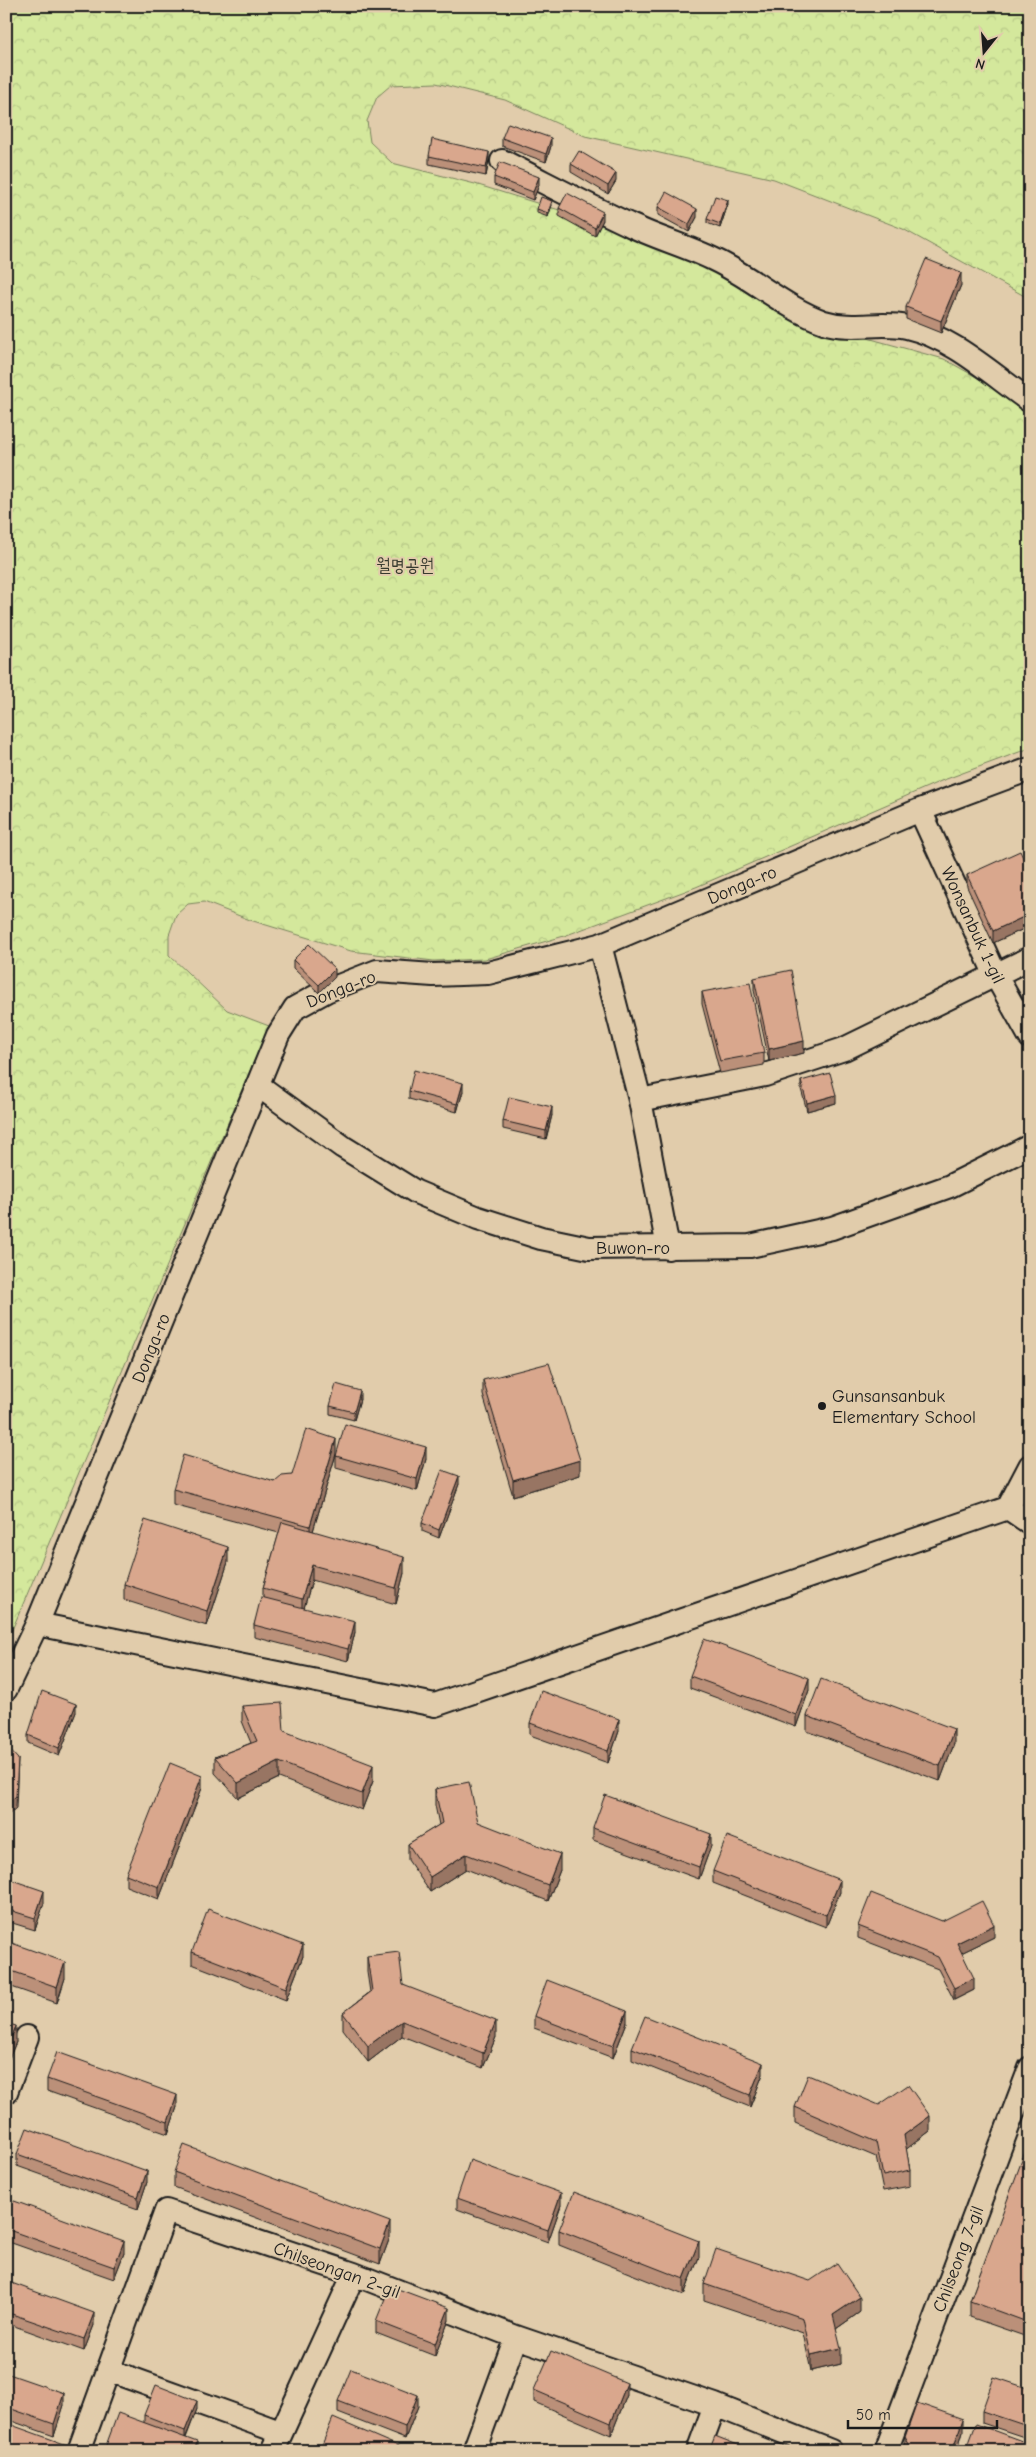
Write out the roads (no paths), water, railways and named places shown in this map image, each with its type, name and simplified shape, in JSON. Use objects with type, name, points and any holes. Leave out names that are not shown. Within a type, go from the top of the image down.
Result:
[{"type":"street","points":[[502,161],[628,224],[714,259],[742,274],[798,310],[825,322],[855,328],[906,327],[940,340],[970,356],[1030,401]]},
{"type":"street","name":"Donga-ro","points":[[6,1689],[37,1624],[259,1086],[278,1035],[295,1008],[326,991],[377,971],[433,975],[488,973],[600,945],[920,810],[1030,769]]},
{"type":"street","name":"Wonsanbuk 1-gil","points":[[920,810],[996,976],[1030,1038]]},
{"type":"street","points":[[600,945],[640,1100],[668,1248]]},
{"type":"street","points":[[640,1100],[766,1075],[844,1049],[1030,958]]},
{"type":"street","name":"Buwon-ro","points":[[259,1086],[344,1147],[416,1192],[447,1206],[541,1238],[589,1248],[750,1246],[832,1228],[950,1186],[1030,1146]]},
{"type":"street","points":[[37,1624],[435,1704],[1008,1508],[1030,1466]]},
{"type":"street","points":[[1008,1508],[1030,1523]]},
{"type":"street","points":[[6,2092],[28,2036]]},
{"type":"street","name":"Chilseong 7-gil","points":[[886,2451],[1029,2074]]},
{"type":"street","name":"Chilseongan 2-gil","points":[[79,2451],[166,2211],[354,2274],[516,2337],[715,2405],[831,2451]]},
{"type":"street","points":[[108,2370],[276,2441],[354,2274]]},
{"type":"street","points":[[474,2451],[516,2337]]},
{"type":"street","points":[[698,2451],[715,2405]]},
{"type":"place","name":"Gunsansanbuk Elementary School","points":[[822,1406]]},
{"type":"park label","name":"월명공원","points":[[405,565]]}]
